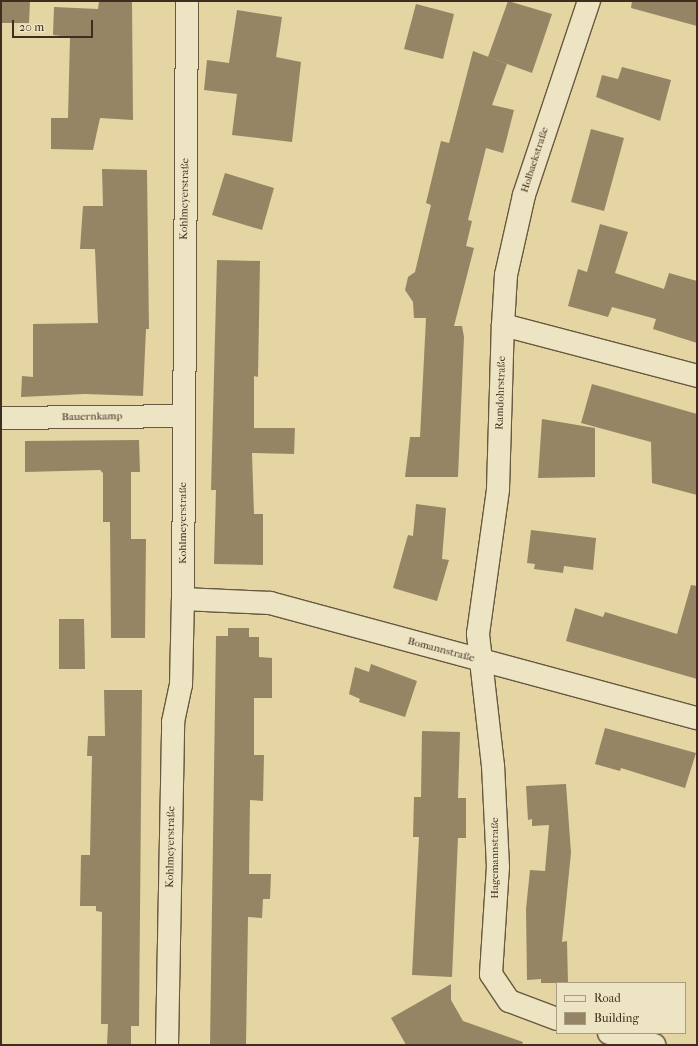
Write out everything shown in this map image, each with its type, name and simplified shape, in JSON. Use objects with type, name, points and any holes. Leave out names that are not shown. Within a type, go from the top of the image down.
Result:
[{"type":"street","name":"Kohlmeyerstraße","points":[[167,1045],[173,722],[181,685],[183,599],[187,1]]},
{"type":"street","name":"Holbaekstraße","points":[[503,324],[506,275],[524,195],[588,1]]},
{"type":"street","points":[[503,324],[697,376]]},
{"type":"street","name":"Ramdohrstraße","points":[[479,660],[478,634],[498,489],[503,324]]},
{"type":"street","name":"Bauernkamp","points":[[1,418],[184,416]]},
{"type":"street","name":"Bomannstraße","points":[[183,599],[270,603],[697,718]]},
{"type":"street","name":"Hagemannstraße","points":[[479,660],[493,766],[497,859],[491,974],[509,1001],[556,1019]]},
{"type":"street","points":[[613,1034],[654,1045]]},
{"type":"building","points":[[1,1],[30,1],[29,23],[1,23]]},
{"type":"building","points":[[99,1],[132,1],[133,120],[100,118],[93,150],[51,149],[51,118],[68,118],[70,37],[53,35],[54,7],[98,9]]},
{"type":"building","points":[[508,1],[552,14],[532,73],[488,57]]},
{"type":"building","points":[[632,1],[697,1],[697,26],[631,8]]},
{"type":"building","points":[[416,4],[454,14],[443,59],[404,49]]},
{"type":"building","points":[[237,10],[282,17],[276,57],[301,62],[292,142],[232,135],[237,94],[204,90],[207,60],[229,63]]},
{"type":"building","points":[[473,51],[507,64],[492,105],[514,110],[503,153],[486,148],[468,220],[472,221],[466,246],[474,248],[454,326],[462,326],[464,337],[458,477],[405,477],[410,437],[420,437],[426,318],[414,318],[413,302],[405,290],[408,277],[415,272],[431,205],[426,203],[441,141],[449,143]]},
{"type":"building","points":[[622,67],[671,80],[660,121],[596,97],[602,75],[618,79]]},
{"type":"building","points":[[591,129],[624,138],[604,211],[571,202]]},
{"type":"building","points":[[102,169],[147,170],[149,329],[146,329],[143,396],[85,394],[21,397],[22,376],[33,377],[33,324],[98,323],[95,249],[80,249],[83,206],[103,206]]},
{"type":"building","points":[[225,173],[274,188],[262,230],[212,215]]},
{"type":"building","points":[[600,224],[628,232],[615,273],[664,289],[669,273],[697,281],[697,343],[653,329],[656,319],[612,307],[608,317],[568,306],[578,269],[587,272]]},
{"type":"building","points":[[217,260],[260,261],[258,377],[254,376],[254,428],[295,428],[294,454],[252,453],[254,514],[263,514],[263,565],[214,564],[216,490],[211,490]]},
{"type":"building","points":[[592,384],[697,414],[697,495],[652,483],[651,442],[581,423]]},
{"type":"building","points":[[542,419],[595,428],[595,477],[538,478]]},
{"type":"building","points":[[139,440],[140,472],[131,472],[131,539],[146,539],[145,638],[111,638],[110,522],[103,522],[103,473],[100,470],[25,472],[25,441]]},
{"type":"building","points":[[416,504],[446,508],[442,559],[449,560],[437,601],[393,588],[408,535],[413,536]]},
{"type":"building","points":[[531,530],[596,538],[593,570],[564,566],[563,573],[534,569],[535,564],[527,563]]},
{"type":"building","points":[[691,585],[697,586],[697,679],[566,641],[575,608],[603,617],[605,612],[677,634]]},
{"type":"building","points":[[59,619],[84,619],[85,669],[59,669]]},
{"type":"building","points":[[228,628],[249,628],[249,637],[259,637],[259,657],[272,658],[272,698],[254,698],[254,755],[264,755],[263,801],[250,800],[249,874],[271,874],[270,899],[263,899],[262,918],[248,917],[246,1045],[210,1045],[216,636],[228,636]]},
{"type":"building","points":[[371,664],[417,681],[405,717],[359,702],[360,699],[349,694],[355,667],[369,672]]},
{"type":"building","points":[[104,690],[142,690],[139,1026],[131,1026],[131,1045],[107,1045],[108,1024],[101,1024],[102,912],[96,911],[96,906],[80,906],[81,855],[90,855],[92,756],[87,756],[88,736],[105,736]]},
{"type":"building","points":[[605,728],[696,753],[685,788],[621,768],[620,771],[595,764]]},
{"type":"building","points":[[422,731],[460,732],[458,798],[466,798],[466,838],[458,838],[452,977],[412,975],[419,837],[413,837],[414,797],[421,797]]},
{"type":"building","points":[[566,784],[571,853],[562,942],[567,941],[568,982],[541,983],[541,979],[527,980],[526,909],[530,870],[545,871],[549,825],[532,826],[532,819],[528,820],[526,786]]},
{"type":"building","points":[[451,984],[451,1000],[463,1021],[523,1042],[522,1045],[406,1045],[391,1018]]}]
